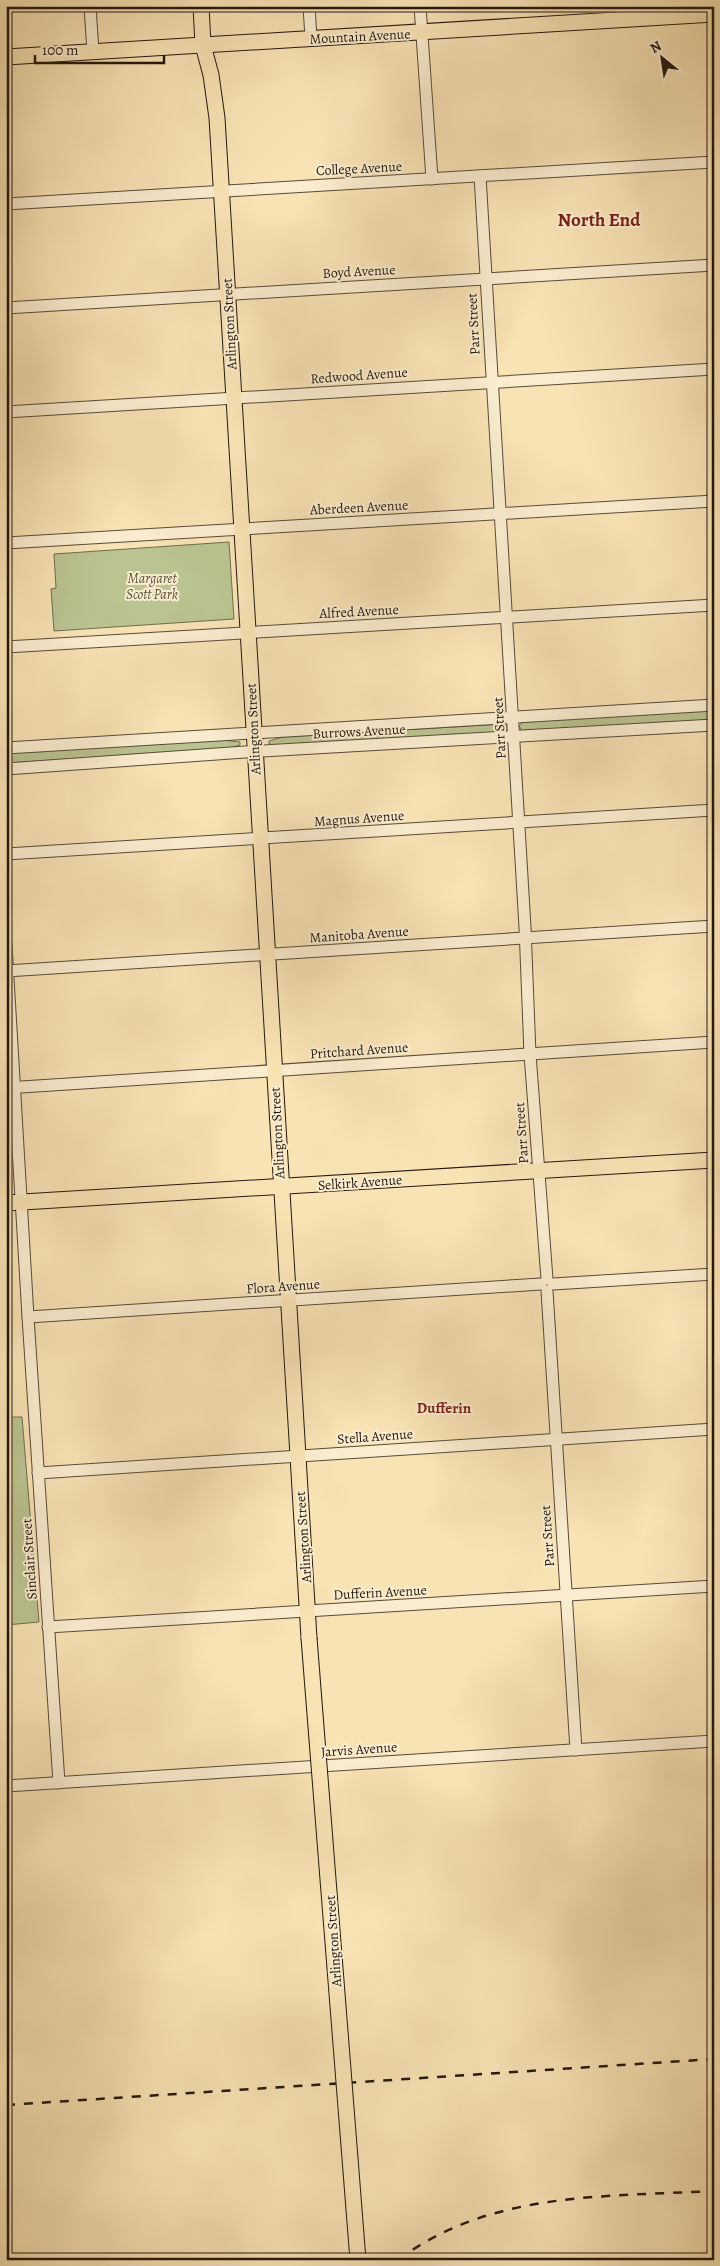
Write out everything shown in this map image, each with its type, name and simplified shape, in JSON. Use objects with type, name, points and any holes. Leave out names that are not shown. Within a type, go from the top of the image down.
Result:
[{"type":"main road","name":"Arlington Street","points":[[201,6],[203,44],[211,75],[217,118],[280,1187],[289,1301],[309,1638],[358,2260]]},
{"type":"main road","name":"Mountain Avenue","points":[[6,57],[714,14]]},
{"type":"main road","name":"Selkirk Avenue","points":[[6,1203],[714,1160]]},
{"type":"street","points":[[90,6],[92,52]]},
{"type":"street","points":[[309,6],[311,38]]},
{"type":"street","points":[[420,6],[432,179]]},
{"type":"street","name":"College Avenue","points":[[6,204],[714,162]]},
{"type":"street","name":"Parr Street","points":[[480,176],[526,938],[530,1054],[547,1284],[576,1750]]},
{"type":"street","name":"Boyd Avenue","points":[[6,308],[714,265]]},
{"type":"street","name":"Redwood Avenue","points":[[6,412],[714,369]]},
{"type":"street","name":"Aberdeen Avenue","points":[[6,543],[714,501]]},
{"type":"street","name":"Alfred Avenue","points":[[6,647],[714,605]]},
{"type":"street","name":"Burrows Avenue","points":[[6,748],[714,705]]},
{"type":"street","name":"Burrows Avenue","points":[[6,769],[714,724]]},
{"type":"street","name":"Magnus Avenue","points":[[6,854],[714,810]]},
{"type":"street","name":"Manitoba Avenue","points":[[7,971],[714,926]]},
{"type":"street","name":"Sinclair Street","points":[[6,944],[10,1088],[22,1202],[59,1783]]},
{"type":"street","name":"Pritchard Avenue","points":[[10,1088],[714,1042]]},
{"type":"street","name":"Flora Avenue","points":[[28,1317],[714,1274]]},
{"type":"street","name":"Stella Avenue","points":[[38,1473],[714,1430]]},
{"type":"street","name":"Dufferin Avenue","points":[[48,1627],[714,1586]]},
{"type":"street","name":"Jarvis Avenue","points":[[6,1786],[714,1741]]},
{"type":"green space","name":"Margaret Scott Park","points":[[229,542],[234,619],[54,631],[51,589],[56,588],[54,554]]},
{"type":"green space","points":[[714,710],[714,720],[522,731],[519,726],[523,722]]},
{"type":"green space","points":[[503,724],[507,726],[506,733],[277,746],[269,744],[269,741],[283,737]]},
{"type":"green space","points":[[222,740],[240,742],[240,745],[223,750],[6,763],[6,753]]},
{"type":"green space","points":[[6,1417],[22,1417],[39,1622],[6,1625]]},
{"type":"railway","points":[[6,2105],[714,2059]]},
{"type":"railway","points":[[398,2260],[433,2237],[471,2221],[509,2209],[590,2197],[714,2191]]},
{"type":"district","name":"North End","points":[[599,219]]},
{"type":"district","name":"Dufferin","points":[[444,1408]]}]
